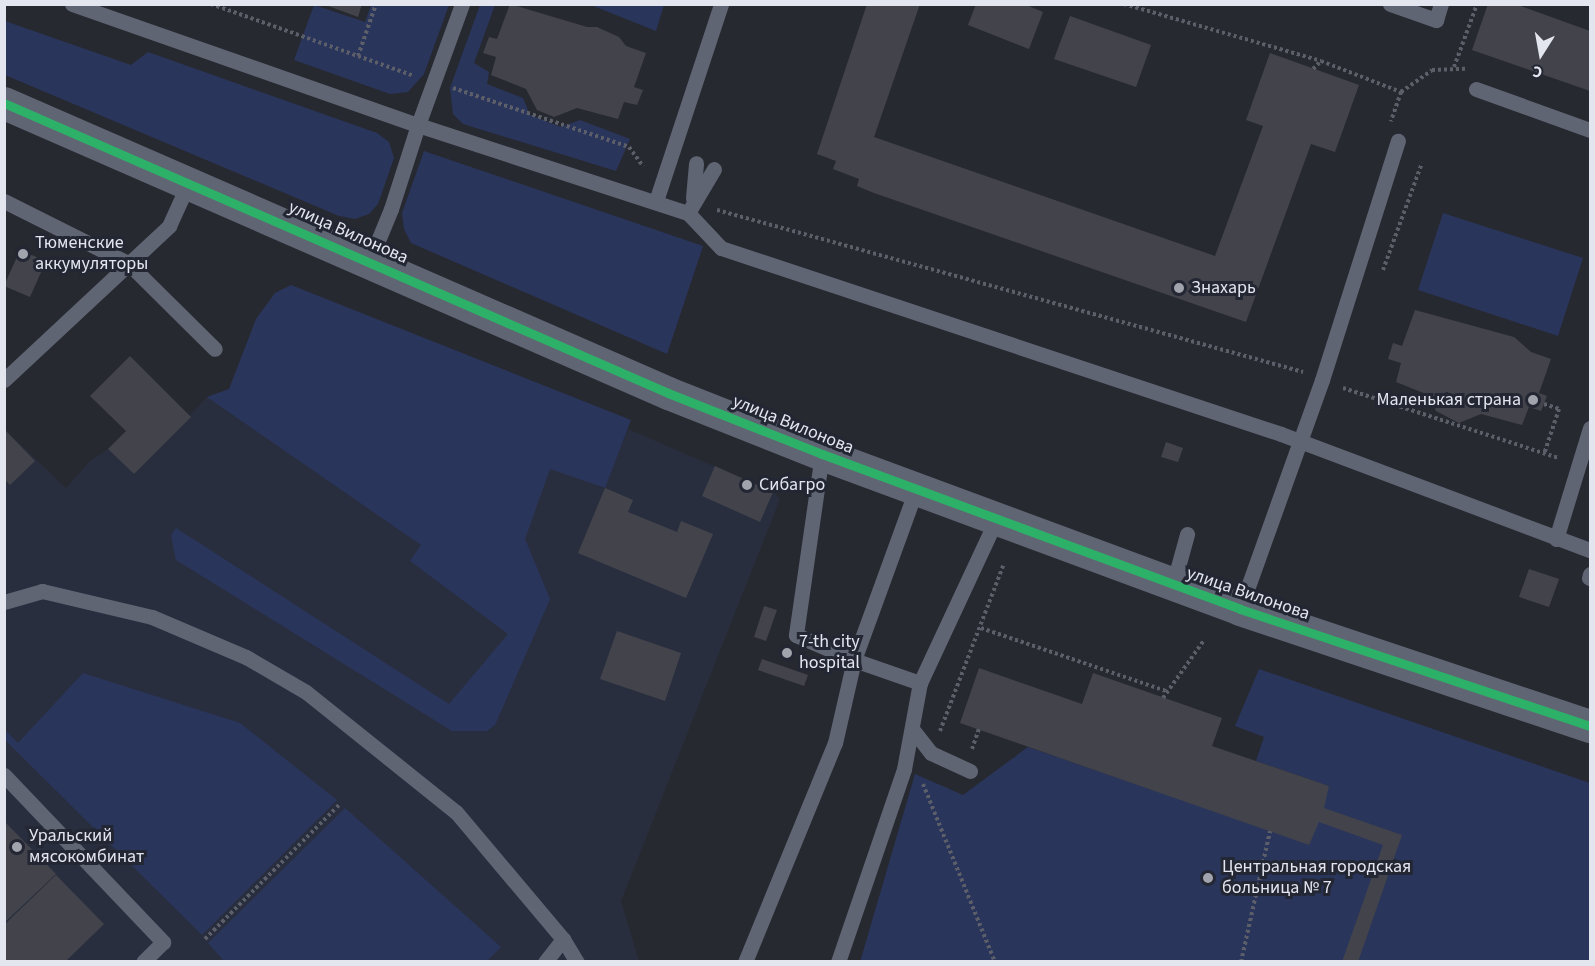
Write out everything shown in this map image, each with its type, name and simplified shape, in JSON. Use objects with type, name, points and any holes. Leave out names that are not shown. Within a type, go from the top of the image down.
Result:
[{"type":"street","name":"улица Вилонова","points":[[4,103],[370,260],[668,393],[822,454],[1240,609],[1590,726]]},
{"type":"lane","points":[[72,4],[418,125],[658,194],[691,207],[721,248],[1281,434],[1298,444],[1590,550]]},
{"type":"lane","points":[[370,260],[392,208],[418,125],[462,4]]},
{"type":"lane","points":[[658,194],[721,4]]},
{"type":"lane","points":[[1390,4],[1436,21],[1441,4]]},
{"type":"lane","points":[[1476,89],[1590,130]]},
{"type":"lane","points":[[1240,609],[1322,380],[1398,141]]},
{"type":"lane","points":[[691,207],[696,163]]},
{"type":"lane","points":[[691,207],[714,169]]},
{"type":"lane","points":[[4,380],[169,226],[189,182]]},
{"type":"lane","points":[[4,201],[128,263],[215,349]]},
{"type":"lane","points":[[1556,539],[1584,460],[1590,428]]},
{"type":"lane","points":[[822,454],[796,635],[854,660],[920,684]]},
{"type":"lane","points":[[745,962],[835,743],[854,660],[916,490]]},
{"type":"lane","points":[[838,962],[904,769],[920,684],[996,520]]},
{"type":"lane","points":[[1173,585],[1186,534]]},
{"type":"lane","points":[[4,602],[42,591],[152,617],[246,657],[306,692],[456,812],[562,939],[577,962]]},
{"type":"lane","points":[[913,730],[931,753],[970,771]]},
{"type":"lane","points":[[4,775],[163,942],[143,962]]},
{"type":"lane","points":[[545,962],[562,939]]},
{"type":"path","points":[[211,4],[629,147],[658,194]]},
{"type":"path","points":[[358,56],[376,4]]},
{"type":"path","points":[[1124,4],[1321,61],[1401,92],[1390,126]]},
{"type":"path","points":[[1454,67],[1477,4]]},
{"type":"path","points":[[1313,69],[1321,61]]},
{"type":"path","points":[[691,207],[1304,373],[1544,454],[1584,460]]},
{"type":"path","points":[[1304,373],[1308,361]]},
{"type":"path","points":[[1544,404],[1559,409],[1544,454]]},
{"type":"path","points":[[937,739],[1003,566]]},
{"type":"path","points":[[981,628],[1166,691]]},
{"type":"path","points":[[1162,698],[1204,640]]},
{"type":"path","points":[[972,750],[979,729]]},
{"type":"path","points":[[963,747],[982,753]]},
{"type":"path","points":[[922,778],[995,962]]},
{"type":"path","points":[[205,939],[339,806]]},
{"type":"path","points":[[1241,962],[1270,831]]},
{"type":"shaded area","points":[[314,5],[365,22],[371,5],[449,5],[424,74],[408,92],[390,94],[294,60]]},
{"type":"shaded area","points":[[480,5],[495,5],[474,63],[489,72],[487,84],[523,98],[530,115],[561,127],[580,120],[630,139],[616,171],[463,124],[453,114],[450,88]]},
{"type":"shaded area","points":[[591,5],[664,5],[656,31]]},
{"type":"shaded area","points":[[5,21],[131,65],[148,52],[377,133],[389,142],[394,158],[378,204],[369,214],[355,219],[339,216],[5,75]]},
{"type":"shaded area","points":[[424,151],[703,246],[667,354],[411,243],[404,229],[402,213]]},
{"type":"shaded area","points":[[1443,213],[1583,258],[1558,336],[1418,290]]},
{"type":"shaded area","points":[[291,285],[631,420],[605,488],[550,469],[525,539],[550,599],[495,725],[487,731],[452,731],[176,560],[171,535],[176,528],[449,704],[508,634],[410,561],[421,545],[207,397],[229,389],[256,319],[275,293]]},
{"type":"shaded area","points":[[229,389],[343,392],[604,488],[628,429],[773,492],[780,499],[621,901],[639,961],[5,961],[4,429],[66,488],[90,461],[108,449],[134,474],[207,397]]},
{"type":"shaded area","name":"Центральная городская больница № 7","points":[[1259,669],[1590,783],[1590,961],[860,962],[915,774],[963,795],[1028,747],[1309,844],[1329,786],[1256,761],[1264,737],[1235,726]]},
{"type":"shaded area","points":[[83,673],[240,723],[337,800],[202,935],[5,740],[5,730],[18,743]]},
{"type":"shaded area","points":[[345,808],[501,947],[487,961],[224,961],[208,943]]},
{"type":"building","points":[[323,4],[362,4],[358,17]]},
{"type":"building","points":[[510,4],[587,27],[597,27],[619,37],[626,46],[646,53],[634,87],[643,90],[637,105],[624,102],[618,119],[577,108],[554,117],[537,110],[526,89],[491,75],[496,57],[483,53],[489,37],[497,39]]},
{"type":"building","points":[[867,4],[920,4],[874,137],[1215,256],[1263,126],[1246,120],[1270,53],[1359,85],[1335,152],[1311,144],[1246,322],[874,193],[857,186],[859,179],[833,169],[836,161],[817,154]]},
{"type":"building","points":[[976,4],[1024,4],[1043,12],[1029,49],[968,25]]},
{"type":"building","points":[[1488,4],[1515,4],[1590,31],[1590,91],[1472,50]]},
{"type":"building","points":[[1070,16],[1151,45],[1136,87],[1054,59]]},
{"type":"building","points":[[20,250],[46,261],[30,297],[4,286]]},
{"type":"building","points":[[1415,310],[1514,337],[1531,352],[1551,359],[1539,393],[1547,396],[1541,411],[1529,407],[1522,425],[1481,414],[1459,423],[1436,411],[1431,396],[1396,382],[1401,363],[1388,359],[1393,343],[1402,346]]},
{"type":"building","points":[[130,356],[191,417],[134,474],[108,449],[126,431],[90,396]]},
{"type":"building","points":[[4,429],[35,461],[10,485],[4,479]]},
{"type":"building","points":[[1166,442],[1183,448],[1178,462],[1161,457]]},
{"type":"building","points":[[715,466],[773,492],[760,522],[702,496]]},
{"type":"building","points":[[605,488],[633,500],[628,512],[677,532],[681,521],[713,534],[686,598],[578,553]]},
{"type":"building","points":[[1529,569],[1559,579],[1549,607],[1519,597]]},
{"type":"building","points":[[764,606],[777,610],[766,641],[754,637]]},
{"type":"building","points":[[617,631],[681,653],[665,701],[600,679]]},
{"type":"building","points":[[762,659],[808,675],[804,686],[758,670]]},
{"type":"building","points":[[979,668],[1082,704],[1093,673],[1222,718],[1212,746],[1329,786],[1324,808],[1402,835],[1358,962],[1342,962],[1383,845],[1319,822],[1309,845],[960,723]]},
{"type":"building","name":"Уральский мясокомбинат","points":[[4,821],[56,874],[4,923]]},
{"type":"building","points":[[56,875],[104,924],[65,962],[4,962],[4,925]]},
{"type":"cycle path","points":[[4,103],[668,393],[822,454],[1240,609],[1590,726]]},
{"type":"place","name":"Тюменские аккумуляторы","points":[[23,254]]},
{"type":"place","name":"Знахарь","points":[[1179,288]]},
{"type":"place","name":"Маленькая страна","points":[[1533,400]]},
{"type":"place","name":"Сибагро","points":[[747,485]]},
{"type":"place","name":"7-th city hospital","points":[[787,653]]},
{"type":"place","name":"Уральский мясокомбинат","points":[[17,847]]},
{"type":"place","name":"Центральная городская больница № 7","points":[[1208,878]]}]
